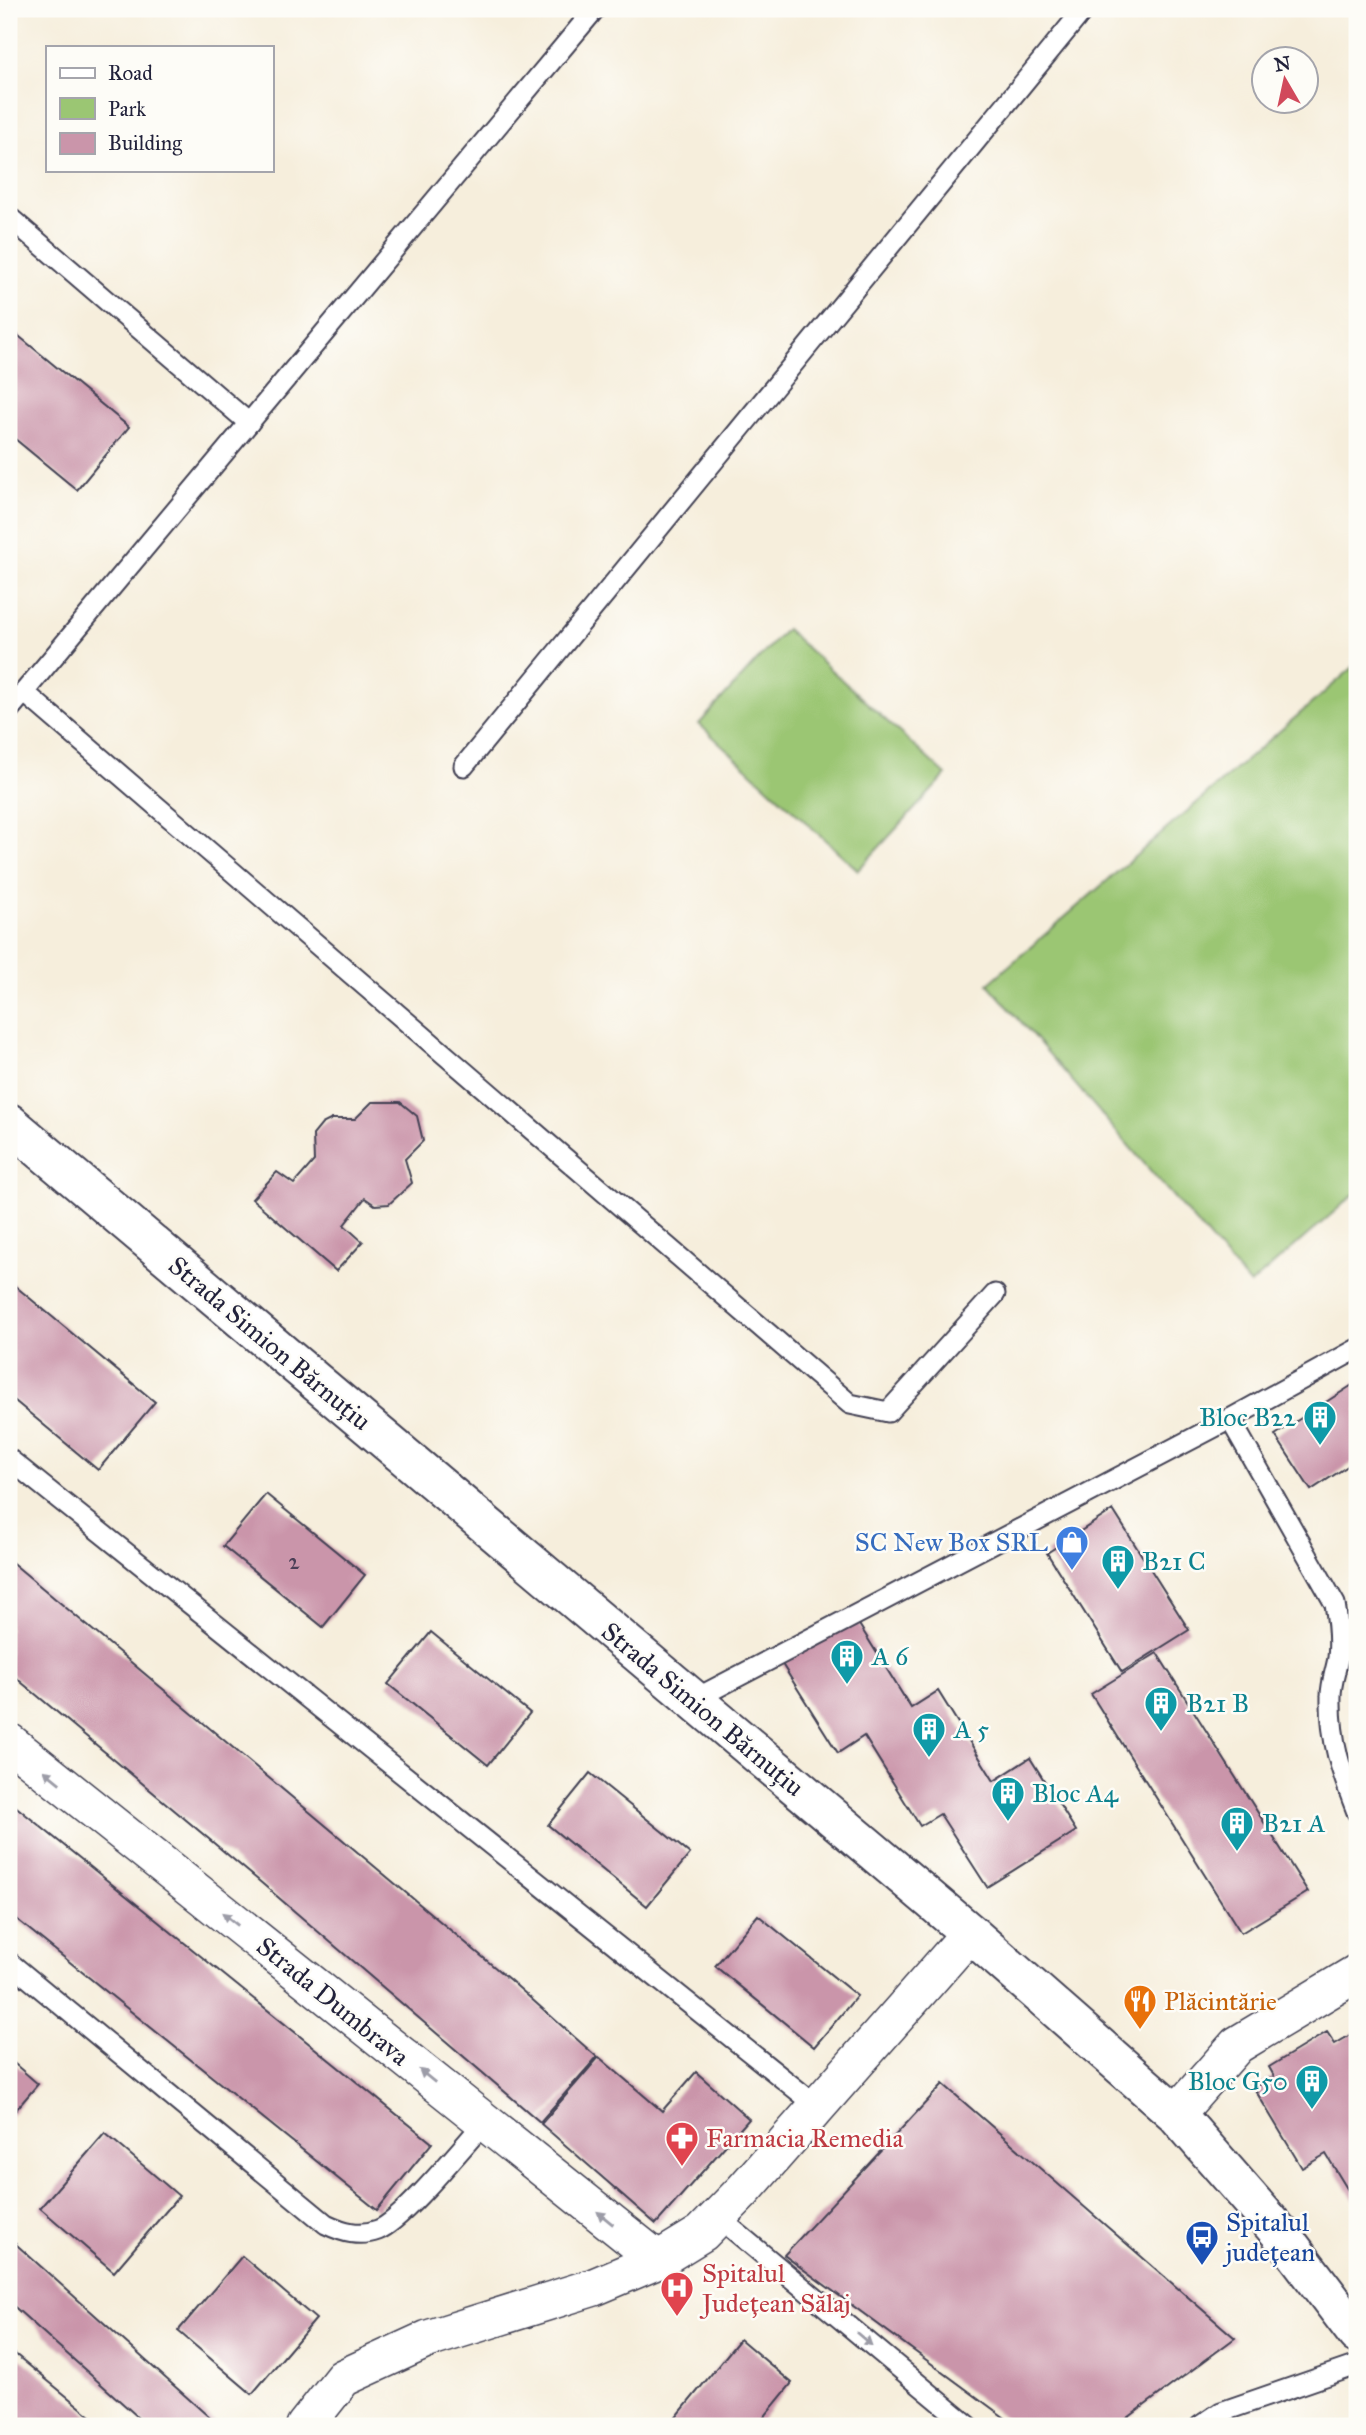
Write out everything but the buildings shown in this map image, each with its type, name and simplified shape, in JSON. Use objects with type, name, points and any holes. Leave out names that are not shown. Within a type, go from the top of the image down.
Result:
[{"type":"street","name":"Strada Simion Bărnuțiu","points":[[9,1123],[970,1933],[1176,2114],[1285,2239],[1357,2334]]},
{"type":"street","name":"Strada Dumbrava","points":[[9,1742],[658,2260]]},
{"type":"street","points":[[305,2426],[343,2378],[428,2339],[594,2287],[658,2260],[702,2233],[970,1933]]},
{"type":"street","points":[[1176,2114],[1237,2045],[1357,1973]]},
{"type":"lane","points":[[9,710],[594,9]]},
{"type":"lane","points":[[464,766],[1084,9]]},
{"type":"lane","points":[[9,217],[249,423]]},
{"type":"lane","points":[[23,692],[850,1404],[888,1412],[995,1294]]},
{"type":"lane","points":[[693,1700],[1230,1419],[1357,1349]]},
{"type":"lane","points":[[1230,1419],[1335,1604],[1340,1629],[1331,1693],[1332,1732],[1339,1767],[1357,1812]]},
{"type":"lane","points":[[9,1459],[817,2106]]},
{"type":"lane","points":[[9,1962],[326,2224],[338,2230],[365,2233],[392,2223],[485,2122]]},
{"type":"lane","points":[[718,2217],[969,2426]]},
{"type":"lane","points":[[1200,2426],[1221,2412],[1357,2365]]},
{"type":"green space","points":[[786,629],[946,775],[858,870],[699,724]]},
{"type":"green space","points":[[1357,664],[1357,1192],[1250,1285],[988,984]]},
{"type":"place","name":"Bloc B22","points":[[1320,1447]]},
{"type":"place","name":"SC New Box SRL","points":[[1072,1572]]},
{"type":"place","name":"B21 C","points":[[1118,1591]]},
{"type":"place","name":"A 6","points":[[847,1686]]},
{"type":"place","name":"B21 B","points":[[1161,1733]]},
{"type":"place","name":"A 5","points":[[929,1759]]},
{"type":"place","name":"Bloc A4","points":[[1008,1823]]},
{"type":"place","name":"B21 A","points":[[1237,1853]]},
{"type":"place","name":"Plăcintărie","points":[[1140,2031]]},
{"type":"place","name":"Bloc G50","points":[[1312,2111]]},
{"type":"place","name":"Farmacia Remedia","points":[[682,2168]]},
{"type":"place","name":"Spitalul județean","points":[[1202,2267]]},
{"type":"place","name":"Spitalul Județean Sălaj","points":[[677,2318]]}]
